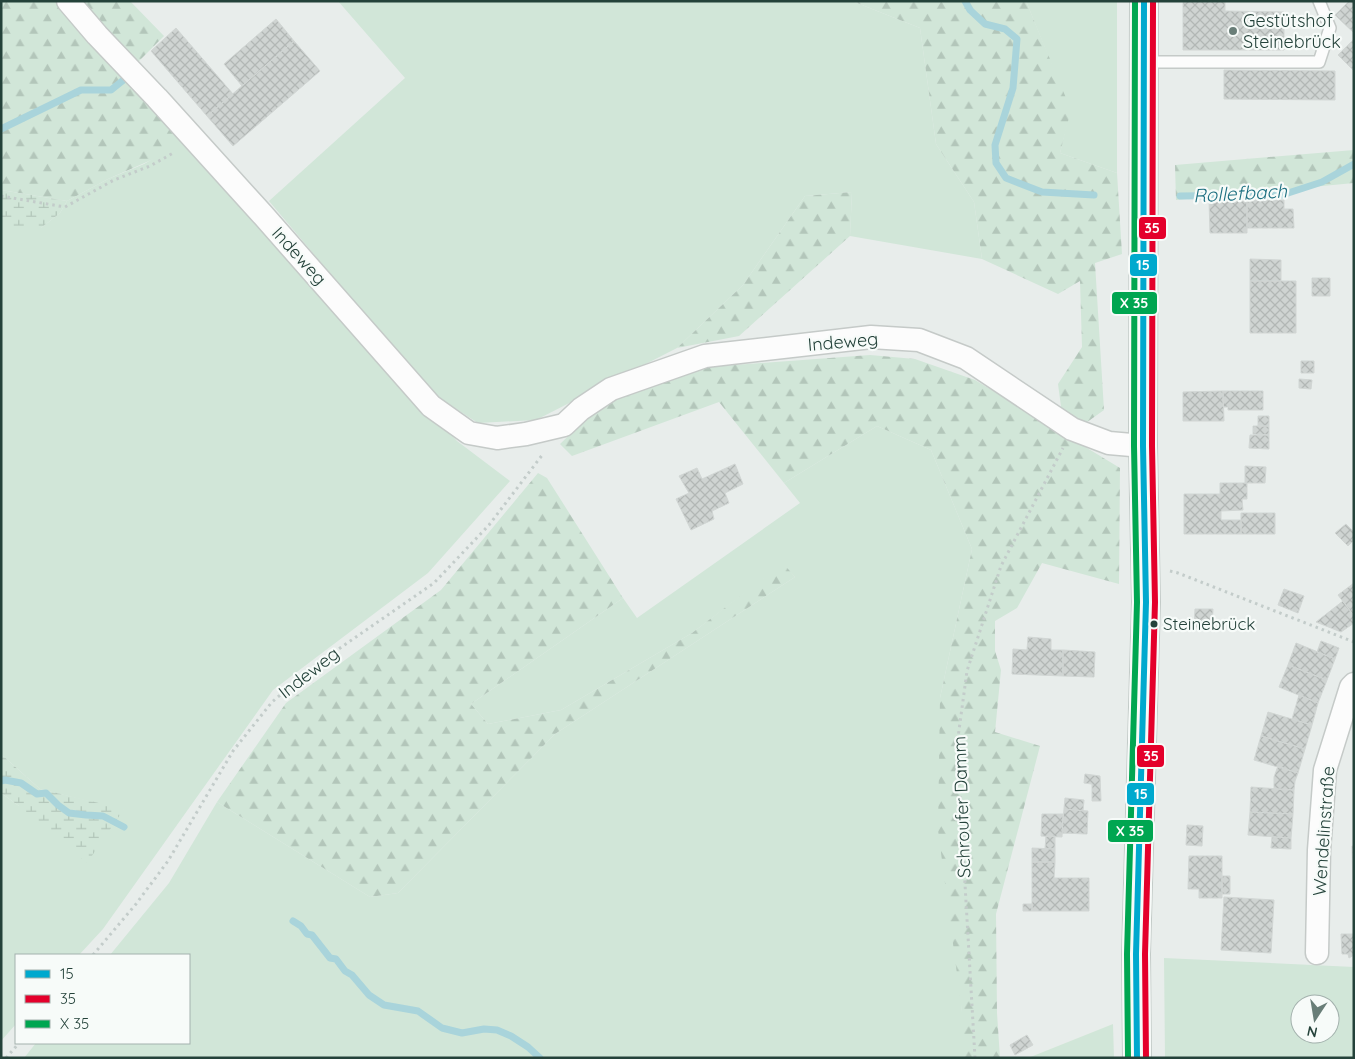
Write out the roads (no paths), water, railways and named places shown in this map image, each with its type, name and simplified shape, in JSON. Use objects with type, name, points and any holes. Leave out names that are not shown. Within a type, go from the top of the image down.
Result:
[{"type":"main road","points":[[1137,1058],[1136,954],[1146,624],[1143,446],[1144,1]]},
{"type":"street","name":"Indeweg","points":[[68,1],[96,35],[194,139],[431,406],[469,433],[498,438],[564,425],[581,409],[611,390],[705,356],[871,337],[919,340],[966,358],[1072,429],[1109,443],[1143,446]]},
{"type":"street","name":"Wendelinstraße","points":[[1317,952],[1325,770],[1354,684]]},
{"type":"lane","points":[[1144,62],[1319,62],[1330,28],[1319,1]]},
{"type":"waterway","points":[[965,1],[970,10],[985,24],[1005,29],[1017,39],[1013,88],[995,145],[996,163],[1006,178],[1042,192],[1094,195]]},
{"type":"waterway","points":[[1,129],[81,90],[111,90],[126,78]]},
{"type":"waterway","name":"Rollefbach","points":[[1180,196],[1282,195],[1322,182],[1354,164]]},
{"type":"waterway","points":[[1,781],[21,783],[37,794],[46,793],[69,813],[103,816],[124,827]]},
{"type":"waterway","points":[[293,921],[301,926],[307,934],[312,935],[330,958],[336,959],[369,995],[384,1005],[418,1011],[442,1028],[462,1033],[484,1029],[497,1030],[528,1047],[540,1058]]},
{"type":"place","name":"Gestütshof Steinebrück","points":[[1233,31]]},
{"type":"place","name":"Steinebrück","points":[[1154,624]]}]
